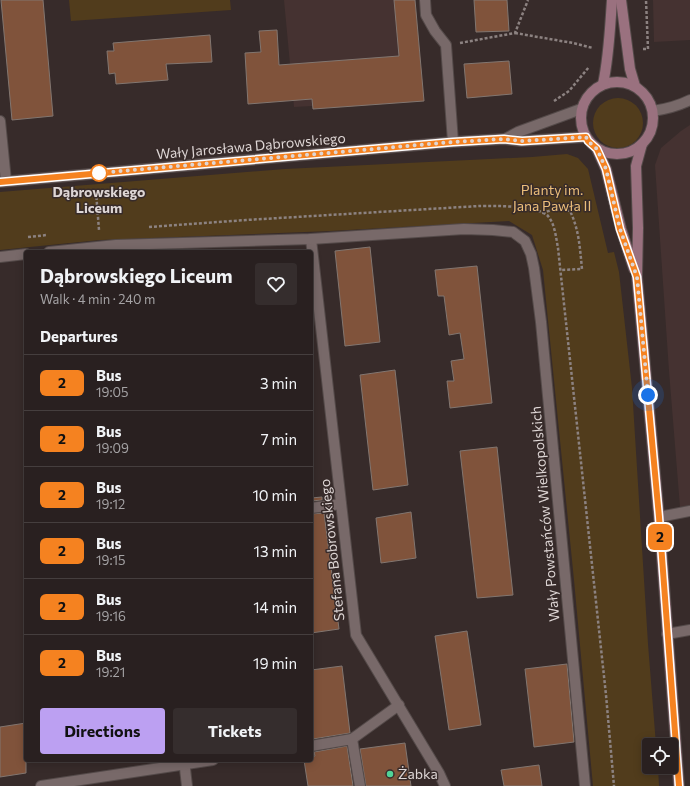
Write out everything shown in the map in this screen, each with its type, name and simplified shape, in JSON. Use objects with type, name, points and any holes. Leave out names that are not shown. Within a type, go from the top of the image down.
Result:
[{"type":"main road","points":[[603,84],[608,52],[612,0]]},
{"type":"main road","points":[[621,0],[630,69],[635,86]]},
{"type":"main road","points":[[625,82],[635,86],[643,92],[653,111],[652,129],[648,137],[636,150],[627,153],[607,153],[597,149],[588,141],[580,120],[581,109],[586,98],[593,90],[603,84],[625,82]]},
{"type":"main road","points":[[642,144],[636,166],[638,228],[637,277],[659,517],[679,786]]},
{"type":"main road","points":[[597,149],[606,169],[620,229],[637,277]]},
{"type":"street","points":[[425,0],[426,15],[446,45],[453,142]]},
{"type":"street","points":[[653,111],[667,109],[690,100]]},
{"type":"street","name":"Wały Jarosława Dąbrowskiego","points":[[504,139],[518,132],[581,109]]},
{"type":"street","points":[[0,121],[3,181]]},
{"type":"street","name":"Wały Jarosława Dąbrowskiego","points":[[3,181],[453,142],[504,139],[522,141],[586,137]]},
{"type":"street","name":"Wały Powstańców Wielkopolskich","points":[[311,239],[464,229],[513,232],[525,241],[531,254],[534,268],[541,322],[585,786]]},
{"type":"street","points":[[82,250],[311,239]]},
{"type":"street","name":"Stefana Bobrowskiego","points":[[311,239],[312,250]]},
{"type":"street","points":[[0,257],[24,254]]},
{"type":"street","name":"Stefana Bobrowskiego","points":[[313,257],[356,635],[439,773],[445,786]]},
{"type":"street","points":[[313,508],[341,504]]},
{"type":"street","points":[[659,517],[690,511]]},
{"type":"street","points":[[667,634],[690,630]]},
{"type":"street","points":[[313,746],[352,739],[398,705]]},
{"type":"street","points":[[352,739],[360,786]]},
{"type":"street","points":[[41,786],[184,762],[187,786]]},
{"type":"path","points":[[515,33],[528,0]]},
{"type":"path","points":[[446,45],[515,33],[596,48]]},
{"type":"path","points":[[552,102],[569,91],[589,68],[591,61]]},
{"type":"path","points":[[96,192],[99,230],[105,230]]},
{"type":"path","points":[[143,227],[479,206],[511,207],[538,211],[547,216],[555,231],[558,248],[606,695],[614,786]]},
{"type":"path","points":[[542,213],[555,209],[564,210],[570,211],[573,218],[579,238],[582,269],[560,270]]},
{"type":"path","points":[[23,238],[53,235]]},
{"type":"shaded area","points":[[284,0],[414,0],[388,103],[313,109],[312,106],[294,107]]},
{"type":"shaded area","points":[[653,0],[690,0],[690,40],[654,42]]},
{"type":"shaded area","points":[[690,125],[690,505],[680,507],[655,165],[661,148]]},
{"type":"green space","points":[[69,0],[230,0],[231,10],[71,21]]},
{"type":"green space","points":[[618,98],[627,100],[638,109],[643,123],[641,132],[632,143],[618,148],[609,146],[598,137],[593,123],[595,114],[604,103]]},
{"type":"green space","name":"Planty im. Jana Pawła II","points":[[567,154],[578,158],[588,169],[608,253],[614,252],[619,272],[632,388],[655,738],[642,738],[642,774],[658,774],[659,786],[593,786],[543,270],[532,235],[509,221],[330,231],[100,240],[0,250],[0,192],[285,169]]},
{"type":"building","points":[[1,0],[43,0],[53,116],[12,120]]},
{"type":"building","points":[[394,0],[415,0],[424,101],[313,109],[312,99],[248,104],[245,53],[261,52],[259,31],[277,30],[279,65],[399,56]]},
{"type":"building","points":[[474,0],[507,0],[509,31],[476,32]]},
{"type":"building","points":[[210,35],[212,62],[166,64],[168,80],[116,84],[115,73],[109,74],[107,51],[114,51],[113,43]]},
{"type":"building","points":[[509,61],[512,94],[467,98],[464,64]]},
{"type":"building","points":[[370,247],[380,342],[345,346],[335,251]]},
{"type":"building","points":[[477,266],[492,403],[450,408],[447,381],[454,381],[451,361],[464,359],[460,333],[449,335],[444,296],[438,296],[435,270]]},
{"type":"building","points":[[395,370],[408,485],[373,490],[360,375]]},
{"type":"building","points":[[497,447],[513,595],[477,598],[460,451]]},
{"type":"building","points":[[322,497],[322,500],[313,501],[313,498]]},
{"type":"building","points":[[411,512],[416,558],[381,563],[376,518]]},
{"type":"building","points":[[324,513],[339,629],[313,633],[313,514]]},
{"type":"building","points":[[467,631],[481,725],[449,730],[435,636]]},
{"type":"building","points":[[567,664],[574,742],[534,747],[525,669]]},
{"type":"building","points":[[342,666],[350,733],[313,739],[313,670]]},
{"type":"building","points":[[24,723],[24,762],[26,762],[26,773],[0,777],[0,727]]},
{"type":"building","points":[[405,743],[411,786],[366,786],[360,749]]},
{"type":"building","points":[[347,746],[353,786],[308,786],[304,762],[313,762],[313,756],[315,756],[314,752]]},
{"type":"building","points":[[539,765],[542,786],[504,786],[501,770]]},
{"type":"bus line","name":"2","points":[[0,182],[453,142],[504,139],[522,141],[586,137],[588,141],[597,149],[606,169],[620,229],[637,277],[659,517],[679,786]]},
{"type":"place","name":"Dąbrowskiego Liceum","points":[[99,173]]},
{"type":"place","name":"Żabka","points":[[390,774]]},
{"type":"route","points":[[99,173],[453,142],[504,139],[522,141],[586,137],[588,141],[597,149],[606,169],[620,229],[637,277],[648,395]]}]
